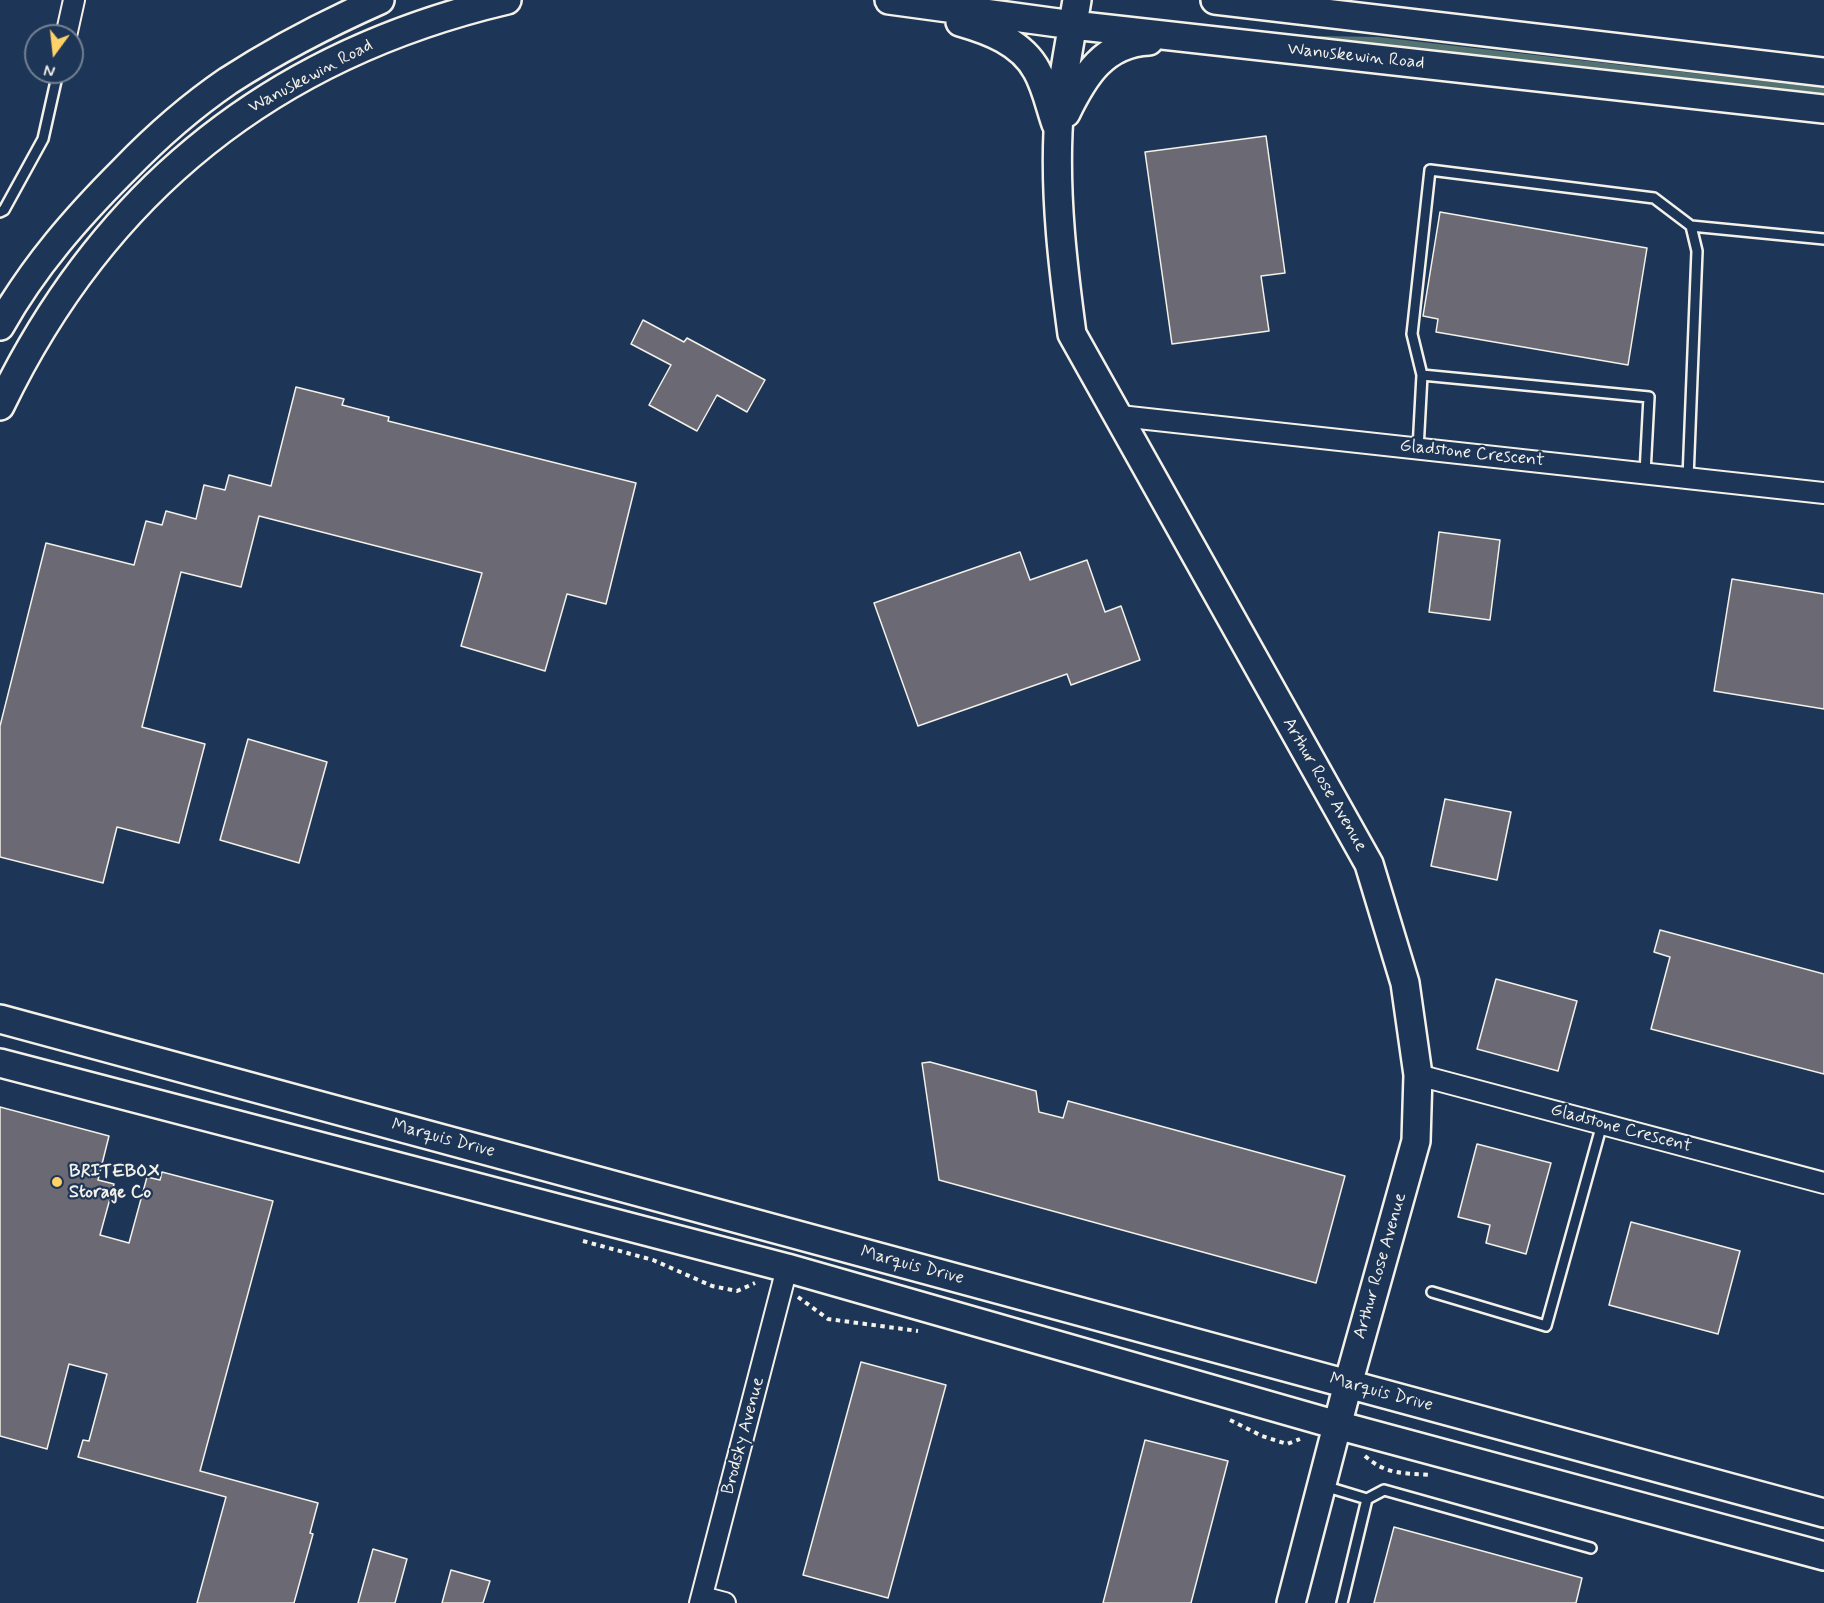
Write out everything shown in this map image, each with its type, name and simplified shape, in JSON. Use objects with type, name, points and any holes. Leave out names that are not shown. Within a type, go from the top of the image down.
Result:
[{"type":"main road","name":"Wanuskewin Road","points":[[0,326],[28,281],[61,237],[150,142],[228,81],[329,23],[380,0]]},
{"type":"main road","name":"Wanuskewin Road","points":[[0,406],[36,337],[93,254],[159,181],[198,147],[249,109],[355,50],[459,11],[507,0]]},
{"type":"main road","name":"Wanuskewin Road","points":[[887,0],[1075,13],[1193,38],[1824,110]]},
{"type":"main road","points":[[887,0],[995,34],[1015,46],[1037,70],[1058,131]]},
{"type":"main road","points":[[1227,1],[1824,72]]},
{"type":"main road","name":"Arthur Rose Avenue","points":[[1075,13],[1058,131],[1058,210],[1072,334],[1369,864],[1405,984],[1418,1075],[1416,1141],[1348,1384],[1291,1603]]},
{"type":"main road","points":[[1058,131],[1088,72],[1115,49],[1139,41],[1193,38]]},
{"type":"main road","name":"Marquis Drive","points":[[0,1019],[1824,1512]]},
{"type":"main road","name":"Marquis Drive","points":[[0,1063],[787,1268],[1337,1425],[1824,1556]]},
{"type":"street","points":[[69,24],[74,0]]},
{"type":"street","name":"Gladstone Crescent","points":[[1120,416],[1824,493]]},
{"type":"street","name":"Gladstone Crescent","points":[[1418,1075],[1824,1183]]},
{"type":"street","name":"Brodsky Avenue","points":[[701,1600],[787,1268]]},
{"type":"street","points":[[701,1600],[725,1603]]},
{"type":"lane","points":[[0,212],[4,210],[43,140],[55,84]]},
{"type":"lane","points":[[1418,448],[1422,375],[1412,334],[1430,170],[1654,198],[1691,226],[1824,239]]},
{"type":"lane","points":[[1688,478],[1697,251],[1691,226]]},
{"type":"lane","points":[[1422,375],[1649,397],[1645,473]]},
{"type":"lane","points":[[1432,1292],[1546,1326],[1602,1124]]},
{"type":"lane","points":[[1322,1485],[1367,1499],[1384,1490],[1591,1548]]},
{"type":"lane","points":[[1342,1603],[1367,1499]]},
{"type":"green space","points":[[1319,36],[1378,37],[1824,88],[1824,96],[1319,38]]},
{"type":"building","points":[[1266,136],[1285,273],[1261,276],[1269,331],[1172,344],[1145,152]]},
{"type":"building","points":[[1440,212],[1647,248],[1628,365],[1436,332],[1438,319],[1423,316]]},
{"type":"building","points":[[643,320],[684,342],[687,338],[765,380],[747,412],[717,395],[697,431],[649,405],[671,365],[631,344]]},
{"type":"building","points":[[296,387],[344,399],[342,405],[389,417],[388,421],[636,483],[606,604],[567,594],[545,671],[461,646],[482,573],[259,516],[241,587],[181,572],[142,727],[205,744],[179,843],[117,827],[103,883],[0,857],[0,726],[46,543],[134,565],[146,521],[162,525],[166,511],[196,519],[204,485],[225,490],[229,475],[271,486]]},
{"type":"building","points":[[1439,532],[1500,540],[1490,620],[1429,612]]},
{"type":"building","points":[[1020,552],[1030,580],[1087,560],[1105,612],[1121,606],[1140,660],[1071,685],[1067,674],[918,726],[874,603]]},
{"type":"building","points":[[1732,579],[1824,594],[1824,709],[1714,691]]},
{"type":"building","points":[[248,739],[327,762],[299,863],[220,840]]},
{"type":"building","points":[[1445,799],[1511,812],[1497,880],[1431,866]]},
{"type":"building","points":[[1660,930],[1824,974],[1824,1074],[1651,1029],[1670,957],[1654,952]]},
{"type":"building","points":[[1496,979],[1577,1001],[1558,1071],[1477,1049]]},
{"type":"building","points":[[930,1062],[1036,1091],[1039,1112],[1063,1118],[1068,1101],[1345,1176],[1316,1283],[939,1180],[922,1063]]},
{"type":"building","points":[[0,1107],[109,1136],[98,1180],[114,1184],[100,1235],[129,1243],[147,1177],[160,1180],[162,1172],[273,1201],[200,1471],[318,1503],[310,1533],[313,1534],[294,1603],[197,1603],[226,1497],[78,1457],[83,1440],[89,1441],[107,1374],[69,1364],[47,1449],[0,1436]]},
{"type":"building","points":[[1477,1144],[1551,1163],[1526,1254],[1486,1243],[1490,1225],[1458,1217]]},
{"type":"building","points":[[1631,1222],[1740,1251],[1718,1334],[1609,1305]]},
{"type":"building","points":[[861,1362],[946,1385],[888,1598],[803,1575]]},
{"type":"building","points":[[1145,1440],[1228,1461],[1191,1603],[1103,1603]]},
{"type":"building","points":[[1394,1527],[1582,1578],[1576,1603],[1374,1603]]},
{"type":"building","points":[[373,1549],[407,1559],[395,1603],[358,1603]]},
{"type":"building","points":[[451,1570],[490,1581],[483,1603],[442,1603]]},
{"type":"place","name":"BRITEBOX Storage Co","points":[[57,1182]]}]
